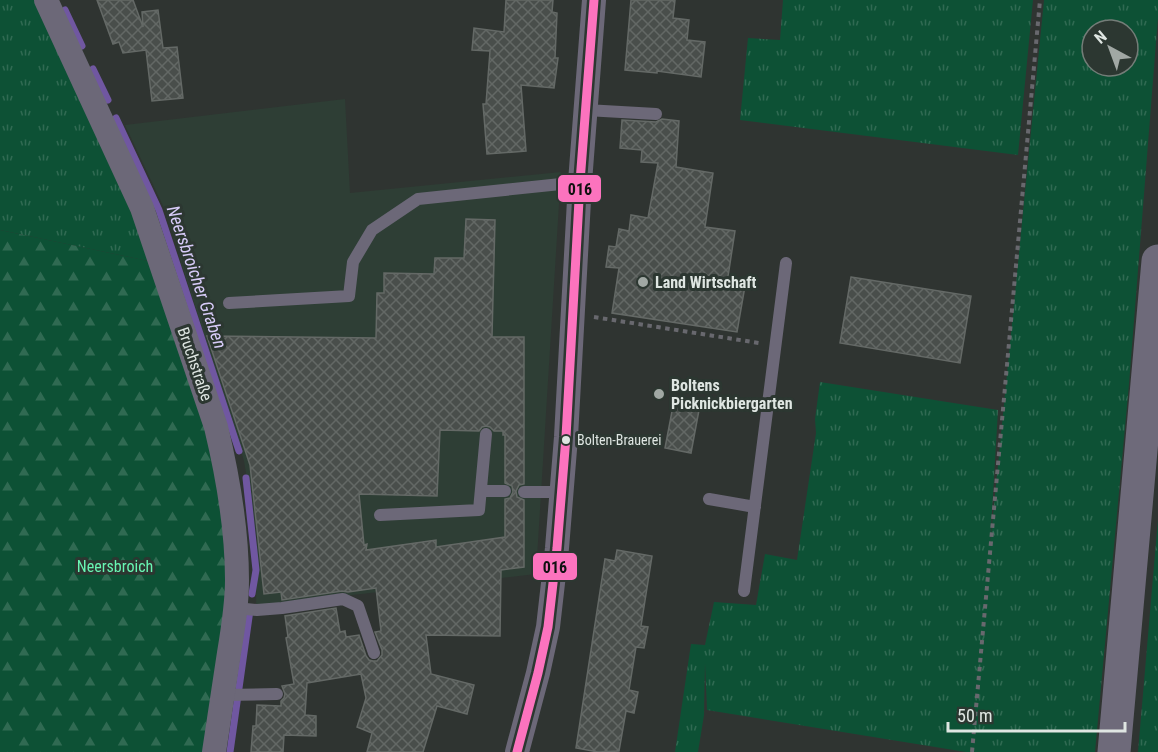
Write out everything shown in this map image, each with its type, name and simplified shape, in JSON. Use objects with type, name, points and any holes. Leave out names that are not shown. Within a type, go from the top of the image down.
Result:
[{"type":"main road","points":[[1114,752],[1158,261]]},
{"type":"street","name":"Bruchstraße","points":[[46,0],[142,208],[216,427],[227,477],[234,527],[237,581],[246,609],[234,695],[214,752]]},
{"type":"street","points":[[521,751],[548,627],[562,492],[580,182],[594,0]]},
{"type":"lane","points":[[586,110],[656,114]]},
{"type":"lane","points":[[229,303],[349,296],[353,262],[372,230],[418,199],[580,182]]},
{"type":"lane","points":[[744,591],[786,263]]},
{"type":"lane","points":[[380,515],[479,510],[486,434]]},
{"type":"lane","points":[[481,490],[505,491]]},
{"type":"lane","points":[[524,492],[562,492]]},
{"type":"lane","points":[[709,499],[755,507]]},
{"type":"lane","points":[[246,609],[282,608],[343,599],[357,606],[374,653]]},
{"type":"lane","points":[[234,695],[277,694]]},
{"type":"path","points":[[972,752],[1040,0]]},
{"type":"path","points":[[573,314],[776,346]]},
{"type":"shaded area","points":[[345,99],[350,193],[561,172],[536,574],[256,606],[257,540],[244,461],[164,208],[125,125]]},
{"type":"green space","points":[[0,0],[38,0],[153,262],[0,230]]},
{"type":"green space","points":[[783,0],[1033,0],[1018,155],[740,120],[748,38],[780,40]]},
{"type":"green space","points":[[1044,0],[1158,0],[1129,384],[1095,752],[966,752],[707,710],[705,663],[704,715],[698,752],[675,752],[691,644],[705,645],[714,602],[756,605],[765,554],[797,560],[816,433],[815,419],[820,382],[998,410],[990,546]]},
{"type":"green space","name":"Neersbroich","points":[[0,230],[153,262],[220,471],[232,571],[208,752],[0,752]]},
{"type":"green space","points":[[1158,519],[1158,752],[1138,752]]},
{"type":"building","points":[[97,0],[133,0],[143,27],[142,12],[158,10],[163,48],[177,47],[183,98],[152,101],[146,50],[123,53],[119,42],[113,44]]},
{"type":"building","points":[[506,0],[553,0],[552,12],[557,13],[555,58],[558,58],[554,88],[521,85],[526,151],[487,154],[483,104],[486,104],[490,51],[472,50],[474,28],[504,32]]},
{"type":"building","points":[[631,0],[675,0],[673,18],[689,20],[687,40],[705,42],[701,77],[657,71],[657,73],[625,70]]},
{"type":"building","points":[[662,119],[679,121],[676,167],[713,173],[705,227],[735,231],[727,283],[745,286],[737,332],[612,313],[619,268],[606,267],[609,246],[616,247],[619,229],[629,231],[631,215],[648,218],[658,163],[641,162],[642,150],[620,148],[622,120],[656,122]]},
{"type":"building","points":[[466,219],[495,220],[492,337],[524,337],[524,484],[519,485],[516,491],[517,497],[524,500],[524,567],[501,570],[500,636],[426,635],[431,674],[474,685],[467,714],[437,706],[423,752],[367,752],[372,733],[357,727],[366,698],[361,674],[307,683],[305,715],[316,716],[316,736],[284,735],[283,752],[251,752],[257,705],[281,706],[285,694],[282,686],[294,684],[286,638],[288,637],[285,616],[336,608],[340,632],[345,631],[346,637],[359,635],[366,656],[373,661],[377,661],[382,655],[375,632],[381,631],[376,588],[282,600],[281,592],[264,594],[250,465],[207,336],[376,338],[377,293],[384,293],[384,273],[434,274],[435,258],[464,258]],"holes":[[[482,427],[490,427],[494,431],[503,431],[505,435],[505,483],[512,486],[513,492],[510,498],[505,499],[505,537],[436,547],[436,540],[366,550],[359,494],[437,496],[440,430],[479,431]]]},
{"type":"building","points":[[851,277],[971,296],[960,363],[840,343]]},
{"type":"building","points":[[673,406],[699,410],[691,453],[665,448]]},
{"type":"building","points":[[617,550],[652,556],[641,626],[648,627],[644,648],[636,647],[629,690],[638,692],[634,713],[626,711],[619,751],[598,752],[576,748],[605,559],[615,561]]},
{"type":"waterway","name":"Neersbroicher Graben","points":[[65,10],[82,46]]},
{"type":"waterway","name":"Neersbroicher Graben","points":[[93,69],[108,100]]},
{"type":"waterway","name":"Neersbroicher Graben","points":[[116,118],[159,210],[239,451]]},
{"type":"waterway","name":"Neersbroicher Graben","points":[[246,478],[256,570],[252,594]]},
{"type":"waterway","name":"Neersbroicher Graben","points":[[230,752],[250,610]]},
{"type":"transit line","name":"016","points":[[517,752],[548,627],[557,548],[594,0]]},
{"type":"place","name":"Land Wirtschaft","points":[[643,282]]},
{"type":"place","name":"Boltens Picknickbiergarten","points":[[659,394]]},
{"type":"place","name":"Bolten-Brauerei","points":[[566,440]]}]
